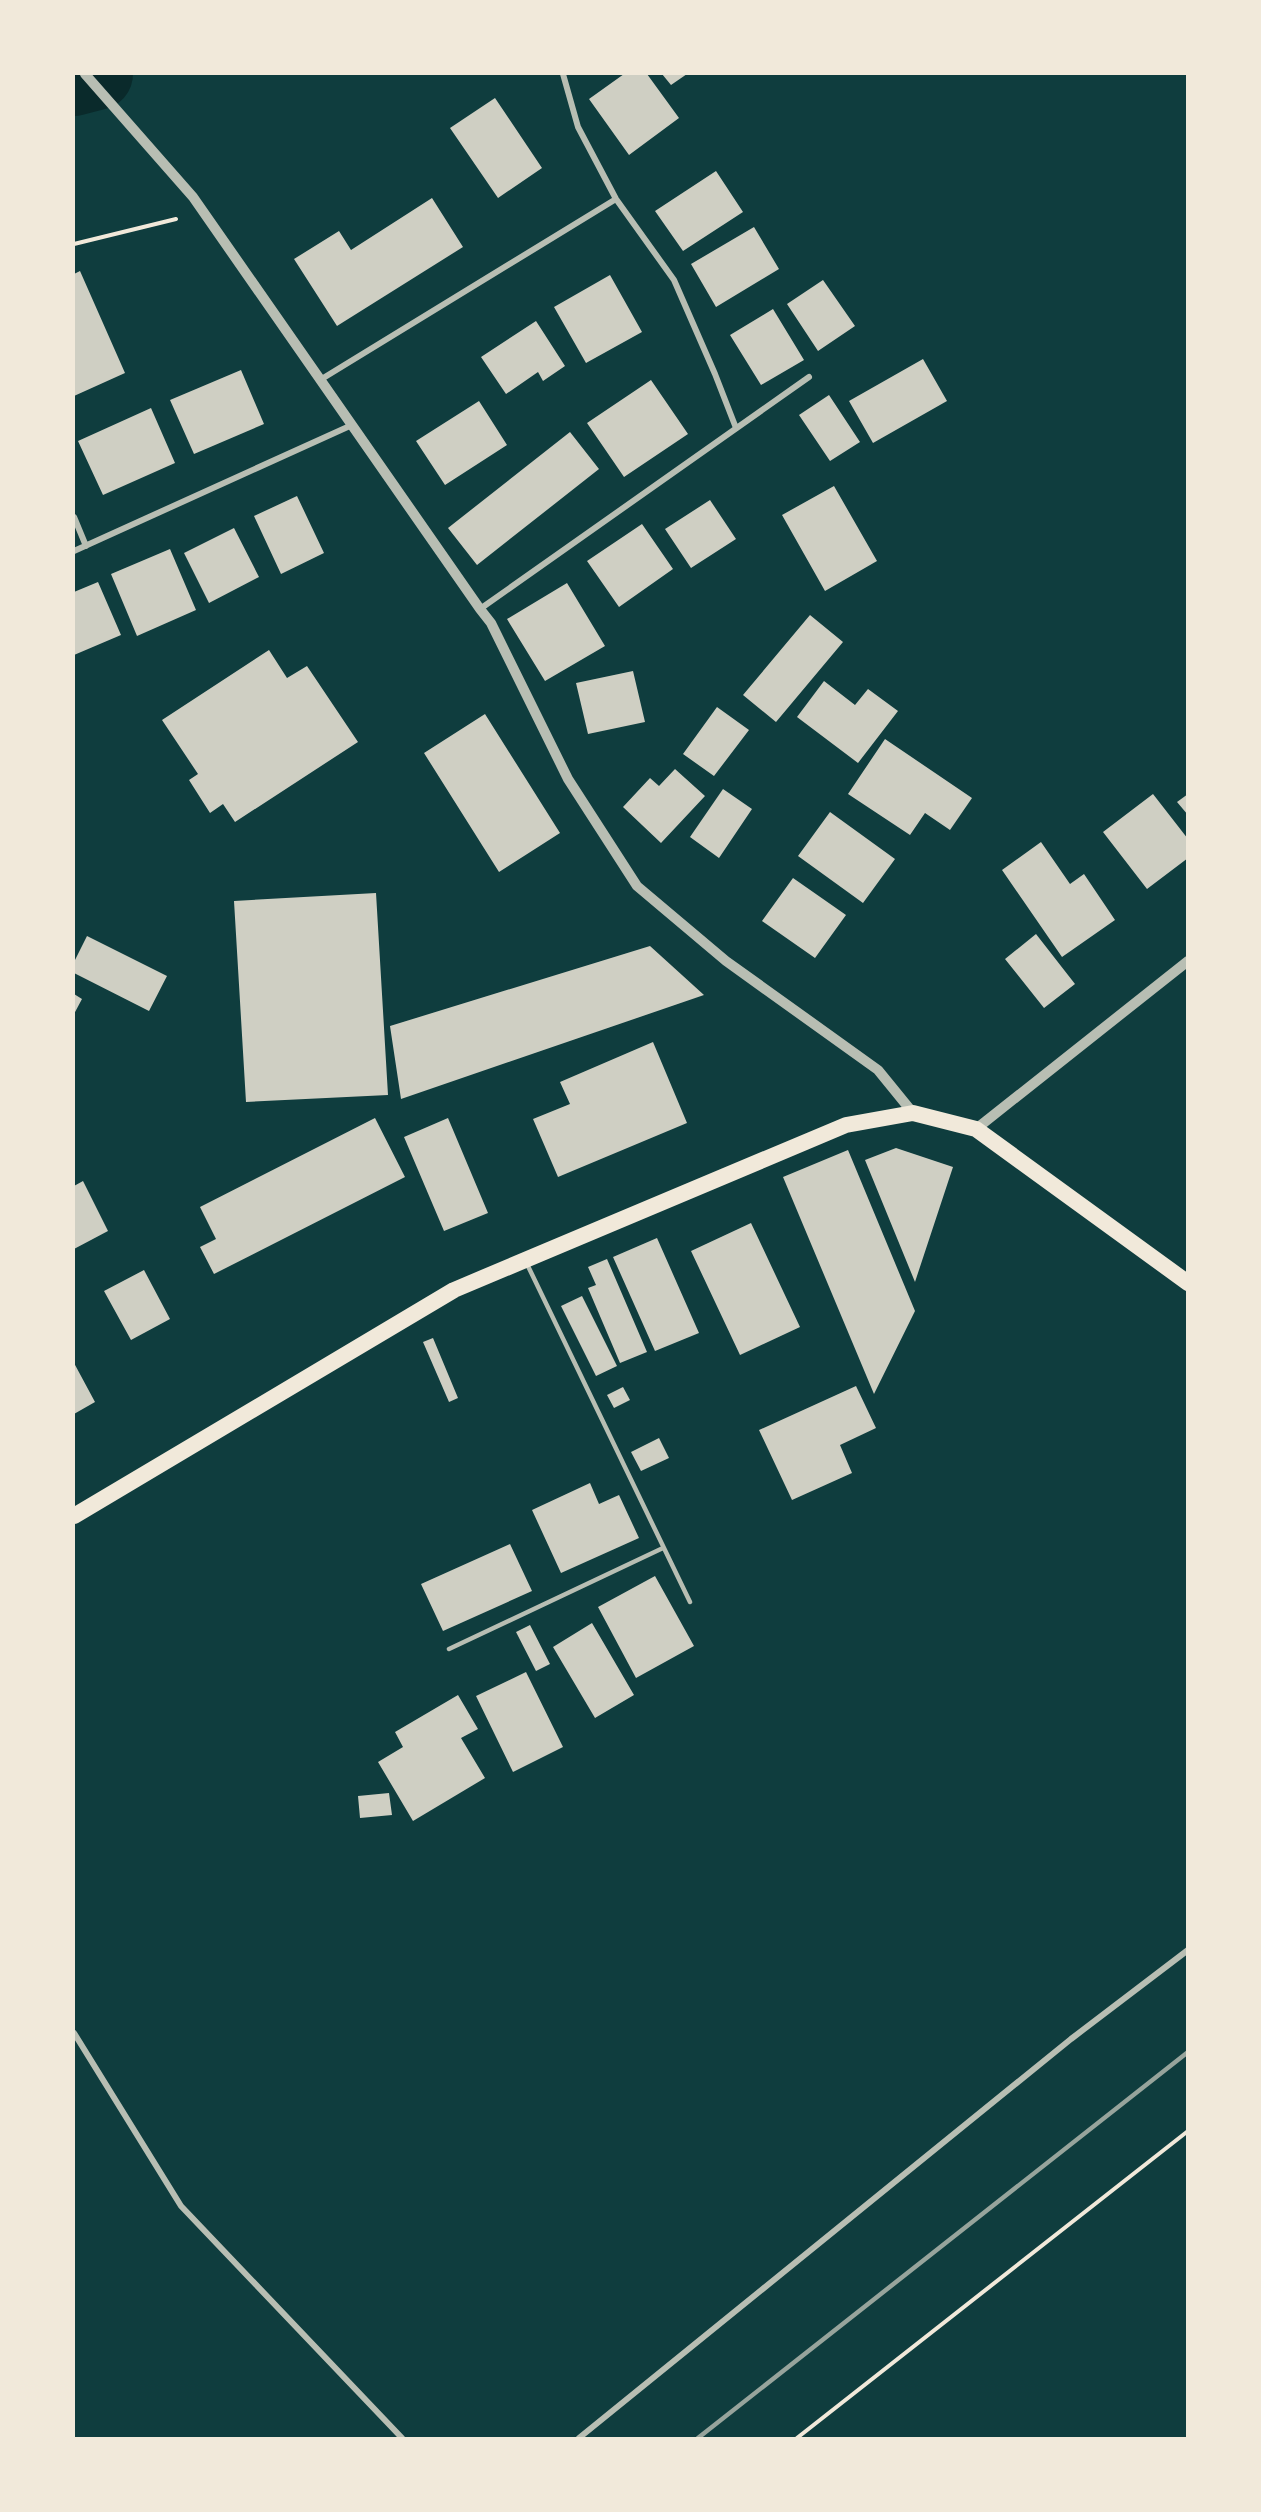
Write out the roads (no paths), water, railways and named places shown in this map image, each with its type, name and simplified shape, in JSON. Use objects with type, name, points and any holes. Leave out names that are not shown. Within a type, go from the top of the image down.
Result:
[{"type":"highway","points":[[74,1516],[454,1290],[846,1125],[914,1113],[976,1129],[1188,1283]]},
{"type":"street","points":[[85,74],[193,197],[480,609],[568,779],[637,885],[726,961],[878,1070],[914,1113]]},
{"type":"street","points":[[563,74],[578,127],[616,199],[674,280],[736,428]]},
{"type":"street","points":[[320,380],[616,199]]},
{"type":"street","points":[[480,609],[809,377]]},
{"type":"street","points":[[74,551],[352,425]]},
{"type":"street","points":[[74,517],[86,546]]},
{"type":"street","points":[[976,1129],[1188,961]]},
{"type":"street","points":[[579,2439],[1071,2039],[1188,1950]]},
{"type":"street","points":[[74,2033],[181,2206],[402,2439]]},
{"type":"lane","points":[[525,1260],[690,1602]]},
{"type":"lane","points":[[449,1649],[663,1548]]},
{"type":"waterway","points":[[74,80],[97,74]]},
{"type":"railway","points":[[698,2438],[1188,2052]]}]
